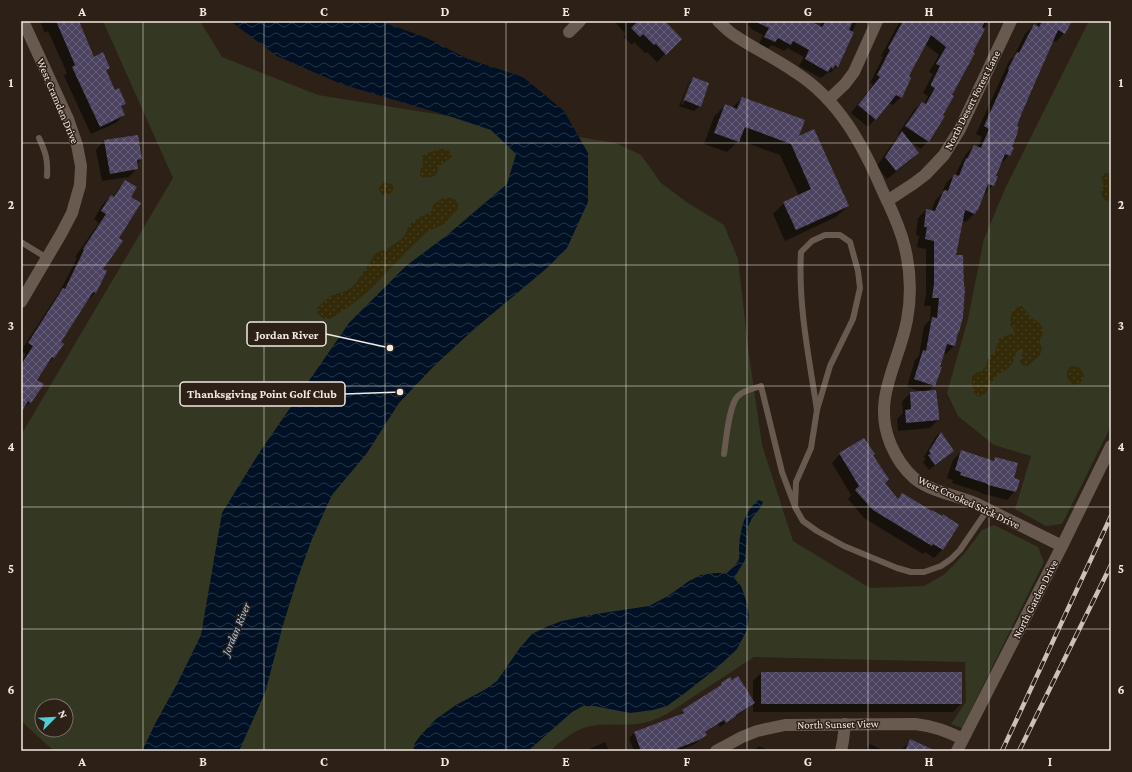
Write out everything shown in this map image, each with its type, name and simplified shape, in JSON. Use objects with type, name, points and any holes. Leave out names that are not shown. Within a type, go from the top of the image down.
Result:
[{"type":"street","name":"West Cramden Drive","points":[[21,302],[72,213],[80,185],[81,166],[77,145],[68,119],[23,21]]},
{"type":"street","points":[[569,32],[580,21]]},
{"type":"street","name":"West Crooked Stick Drive","points":[[718,21],[732,35],[800,75],[828,100],[843,116],[860,143],[887,200],[902,237],[906,254],[910,289],[910,306],[904,334],[889,379],[883,408],[887,437],[894,454],[914,478],[928,486],[965,498],[1062,546]]},
{"type":"street","points":[[828,100],[845,84],[854,72],[877,21]]},
{"type":"street","name":"North Desert Forest Lane","points":[[887,200],[913,184],[930,170],[944,155],[960,129],[1011,21]]},
{"type":"street","name":"North Garden Drive","points":[[957,751],[1062,546],[1111,446]]},
{"type":"street","points":[[841,751],[845,724]]},
{"type":"street","name":"North Sunset View","points":[[716,751],[757,731],[785,725],[921,724],[946,731],[963,739]]},
{"type":"lane","points":[[39,138],[45,150],[48,163],[47,176]]},
{"type":"lane","points":[[795,508],[796,482],[811,448],[818,410],[830,366],[853,320],[860,288],[858,270],[850,242],[840,235],[825,236],[812,241],[801,252],[799,274],[805,332],[818,410]]},
{"type":"lane","points":[[21,242],[47,258]]},
{"type":"lane","points":[[724,454],[730,413],[736,397],[742,392],[761,386],[782,472],[795,508],[803,521],[816,531],[844,546],[897,568],[911,572],[924,572],[941,566],[951,559],[960,550],[988,509]]},
{"type":"green space","points":[[103,21],[200,21],[222,57],[318,95],[616,143],[641,155],[661,183],[688,203],[724,225],[738,259],[748,348],[762,445],[793,541],[870,588],[924,586],[945,574],[964,554],[982,530],[994,525],[1038,547],[1044,562],[962,728],[951,724],[966,702],[965,662],[754,657],[663,716],[630,725],[601,725],[581,729],[568,736],[550,751],[54,751],[40,738],[74,738],[74,698],[34,698],[34,733],[21,721],[21,435],[173,178]]},
{"type":"green space","points":[[1089,21],[1111,21],[1111,426],[1062,524],[1046,526],[1015,509],[1031,456],[994,445],[958,416],[947,393],[968,319],[984,239],[1005,189]]},
{"type":"sand","points":[[440,149],[448,150],[452,155],[451,158],[439,166],[436,175],[424,178],[420,176],[420,170],[423,166],[422,156]]},
{"type":"sand","points":[[1105,173],[1111,173],[1111,200],[1106,201],[1101,193],[1104,185],[1102,182],[1102,177]]},
{"type":"sand","points":[[384,182],[394,186],[392,192],[383,196],[379,190],[380,186]]},
{"type":"sand","points":[[447,197],[455,199],[458,204],[458,209],[444,224],[427,232],[369,291],[347,308],[330,319],[324,319],[318,314],[316,309],[330,296],[351,288],[356,283],[374,255],[400,240],[405,235],[409,225],[420,217],[429,213],[432,210],[433,205],[441,199]]},
{"type":"sand","points":[[1022,306],[1032,318],[1040,323],[1042,327],[1043,333],[1040,344],[1042,348],[1040,355],[1028,366],[1022,365],[1020,362],[1023,352],[1021,349],[1018,350],[1012,364],[998,375],[986,393],[979,397],[973,391],[972,376],[975,373],[982,371],[986,366],[988,358],[995,352],[999,338],[1014,333],[1014,330],[1010,325],[1011,315],[1015,308]]},
{"type":"sand","points":[[1071,366],[1080,368],[1084,377],[1080,383],[1074,385],[1069,381],[1067,376],[1067,371]]},
{"type":"water","points":[[230,21],[380,21],[427,38],[468,59],[523,77],[564,111],[588,153],[588,202],[567,248],[547,268],[473,330],[434,366],[399,403],[367,453],[332,495],[312,539],[297,580],[283,625],[265,693],[239,751],[142,751],[201,635],[222,513],[261,450],[349,323],[406,266],[446,236],[507,184],[516,154],[491,130],[341,84],[277,56]]},
{"type":"water","points":[[759,500],[763,502],[761,507],[752,518],[748,527],[745,560],[734,578],[741,586],[746,600],[749,616],[747,630],[737,649],[718,667],[685,693],[667,706],[653,710],[630,713],[594,706],[583,706],[572,712],[528,751],[413,751],[415,743],[420,736],[436,719],[456,705],[486,689],[497,681],[519,649],[532,634],[562,621],[649,606],[701,575],[727,573],[739,560],[740,535],[746,515]]},
{"type":"building","points":[[56,21],[79,21],[94,57],[103,52],[110,68],[106,70],[115,90],[119,88],[126,104],[121,106],[125,115],[100,127],[72,67],[75,65]]},
{"type":"building","points":[[638,21],[665,21],[682,39],[666,55],[656,44],[654,45],[643,34],[640,37],[631,28]]},
{"type":"building","points":[[754,21],[810,21],[822,27],[826,21],[853,21],[849,30],[854,32],[838,67],[835,65],[833,69],[831,67],[828,72],[805,59],[809,50],[793,41],[791,45],[778,38],[775,42],[764,37],[769,28]]},
{"type":"building","points":[[903,21],[985,21],[982,27],[985,29],[973,52],[975,53],[952,95],[954,96],[943,115],[945,116],[929,142],[905,126],[922,102],[926,104],[935,88],[931,86],[931,84],[940,66],[936,64],[946,47],[931,35],[909,76],[911,78],[902,98],[896,95],[876,120],[858,105],[880,77],[877,75],[890,50],[888,48]]},
{"type":"building","points":[[1041,21],[1072,21],[1065,34],[1058,30],[1021,115],[1017,126],[1019,127],[1018,132],[1012,147],[1014,148],[1010,156],[1005,154],[996,176],[998,176],[994,186],[988,184],[975,214],[965,210],[956,255],[963,255],[965,287],[963,317],[955,346],[947,344],[940,367],[942,367],[935,386],[914,379],[923,350],[926,351],[932,317],[937,318],[939,298],[932,298],[934,284],[934,241],[925,239],[927,227],[924,227],[926,209],[935,211],[943,192],[945,190],[948,191],[954,174],[959,176],[966,158],[967,159],[974,145],[981,148],[989,129],[984,126],[1009,70],[1008,69],[1017,52],[1019,53],[1034,24],[1039,27],[1042,22]]},
{"type":"building","points":[[693,77],[709,83],[701,107],[684,100]]},
{"type":"building","points":[[742,97],[805,120],[799,136],[814,129],[849,206],[796,230],[783,202],[811,189],[791,144],[745,127],[739,142],[714,133],[725,104],[737,109]]},
{"type":"building","points":[[902,131],[919,153],[896,171],[885,157]]},
{"type":"building","points":[[138,135],[142,159],[137,160],[138,169],[110,174],[104,140]]},
{"type":"building","points":[[125,180],[137,187],[131,197],[141,203],[119,238],[123,241],[103,269],[107,271],[96,293],[93,292],[61,342],[64,344],[54,358],[52,357],[37,380],[44,384],[31,403],[28,401],[21,413],[21,365],[33,346],[28,343],[63,288],[65,289],[84,250],[83,249],[106,214],[101,211],[111,195],[114,197]]},
{"type":"building","points":[[936,390],[939,420],[906,423],[905,410],[911,409],[910,392]]},
{"type":"building","points":[[941,432],[954,451],[935,465],[928,455],[931,454],[929,451]]},
{"type":"building","points":[[864,438],[889,479],[885,483],[898,499],[902,493],[932,511],[942,516],[943,514],[959,525],[943,550],[933,544],[932,546],[873,510],[855,490],[859,486],[839,453]]},
{"type":"building","points":[[961,450],[994,461],[995,457],[1018,463],[1014,478],[1020,480],[1016,492],[988,485],[960,475],[961,472],[955,470]]},
{"type":"building","points":[[761,672],[962,672],[962,704],[761,704]]},
{"type":"building","points":[[738,676],[755,703],[726,723],[724,720],[705,732],[707,735],[699,740],[671,751],[641,751],[634,732],[684,713],[682,710],[721,685],[721,683],[730,677],[732,680]]},
{"type":"building","points":[[910,739],[936,751],[905,751]]},
{"type":"railway","points":[[1002,751],[1111,516]]},
{"type":"railway","points":[[1019,751],[1111,565]]},
{"type":"place","name":"Jordan River","points":[[390,348]]},
{"type":"place","name":"Thanksgiving Point Golf Club","points":[[400,392]]}]
